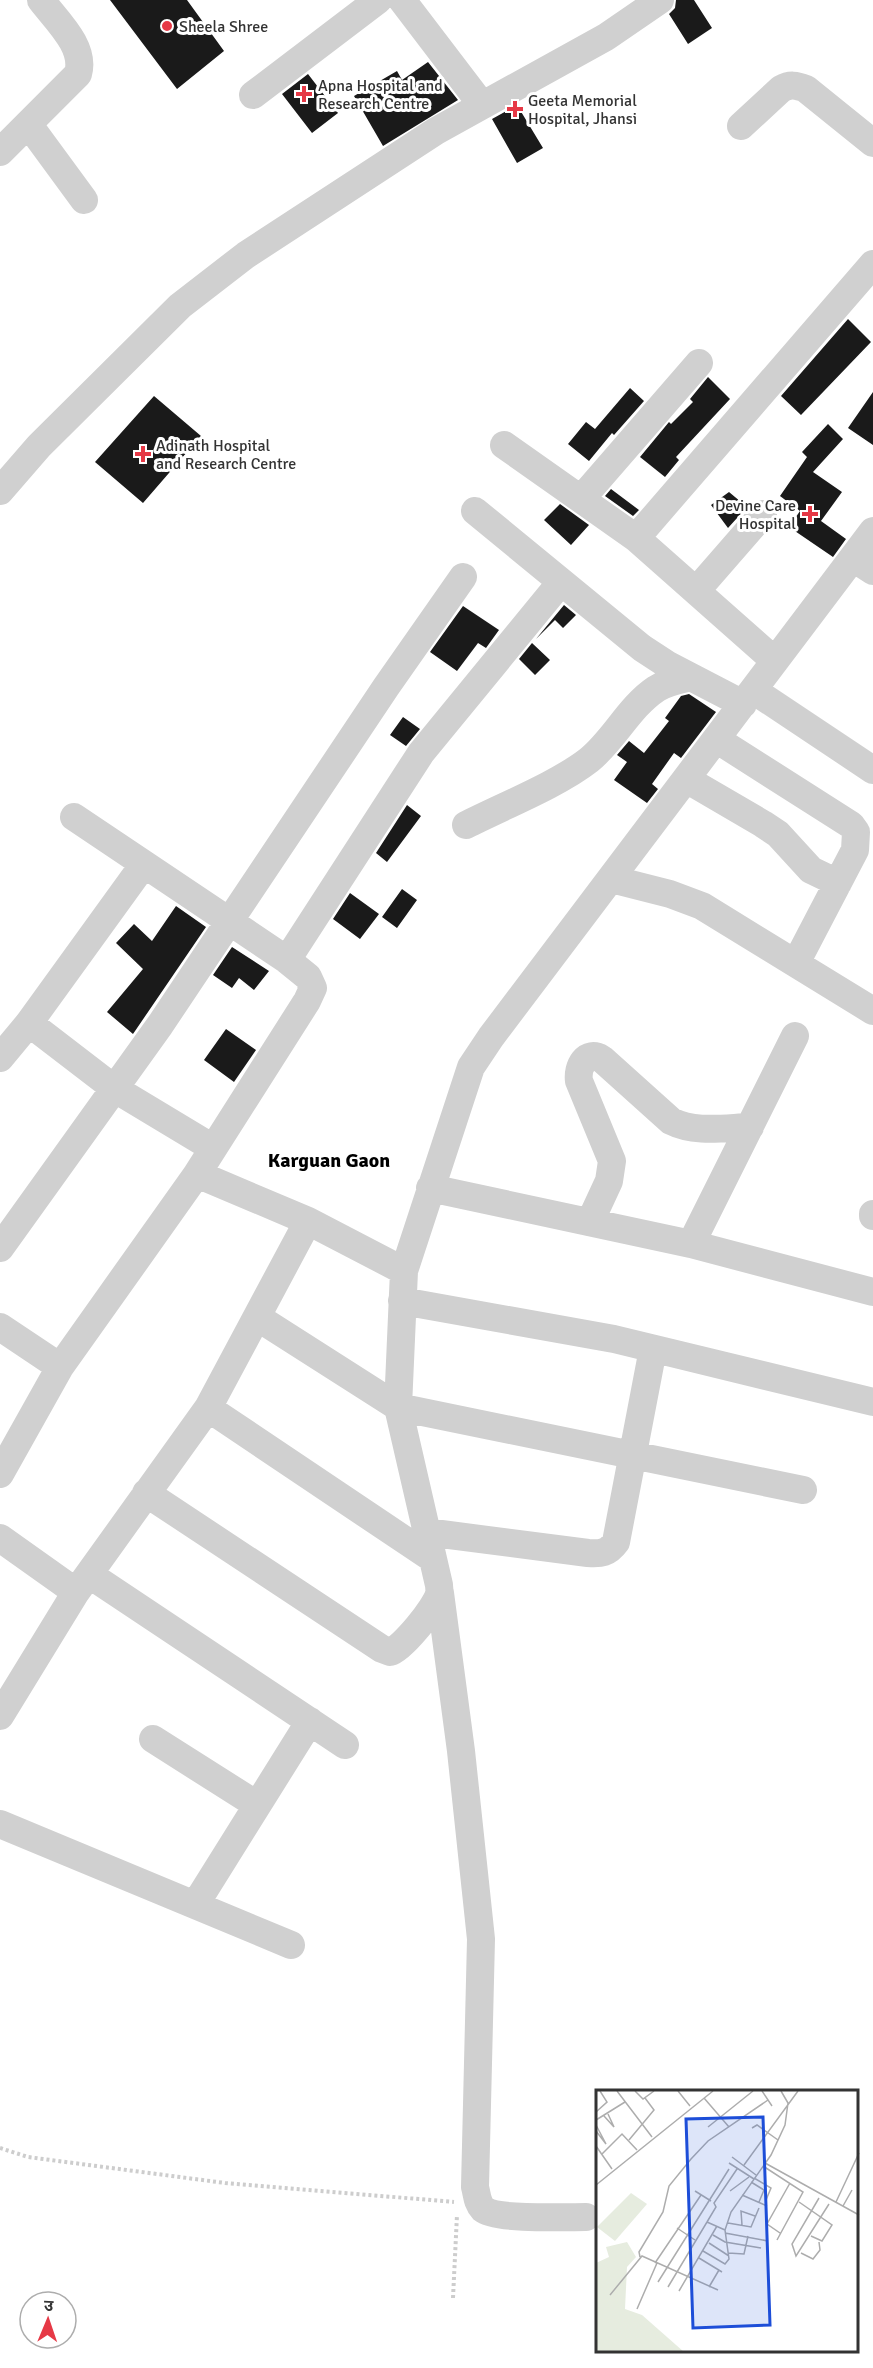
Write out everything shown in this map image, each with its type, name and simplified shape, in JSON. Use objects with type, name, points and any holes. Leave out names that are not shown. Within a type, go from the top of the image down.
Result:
[{"type":"street","points":[[0,152],[78,74],[81,65],[80,52],[41,0]]},
{"type":"street","points":[[253,95],[378,0]]},
{"type":"street","points":[[402,0],[482,105]]},
{"type":"street","points":[[0,492],[39,446],[180,306],[246,255],[436,131],[606,37],[660,0]]},
{"type":"street","points":[[741,126],[781,89],[788,85],[796,85],[806,89],[873,143]]},
{"type":"street","points":[[29,125],[84,200]]},
{"type":"street","points":[[636,538],[873,264]]},
{"type":"street","points":[[581,499],[699,363]]},
{"type":"street","points":[[504,445],[636,538],[775,661]]},
{"type":"street","points":[[475,511],[642,648],[691,677],[748,697],[873,770]]},
{"type":"street","points":[[696,591],[763,514]]},
{"type":"street","points":[[586,2217],[499,2215],[469,2204],[475,2187],[481,1939],[461,1751],[440,1593],[398,1407],[404,1270],[471,1067],[491,1037],[775,661],[863,564],[873,531]]},
{"type":"street","points":[[0,1248],[115,1089],[231,921],[386,687],[463,577]]},
{"type":"street","points":[[287,960],[421,753],[561,582]]},
{"type":"street","points":[[466,825],[570,773],[604,746],[655,690],[666,684],[691,677]]},
{"type":"street","points":[[716,740],[851,825],[856,832],[855,850],[796,963]]},
{"type":"street","points":[[686,779],[778,834],[810,870],[838,883]]},
{"type":"street","points":[[0,1474],[60,1367],[197,1174],[313,988],[308,977],[287,960],[74,817]]},
{"type":"street","points":[[0,1058],[29,1023],[144,864]]},
{"type":"street","points":[[611,879],[669,894],[702,906],[873,1011]]},
{"type":"street","points":[[29,1023],[115,1089],[213,1148]]},
{"type":"street","points":[[692,1244],[795,1036]]},
{"type":"street","points":[[590,1222],[609,1181],[612,1161],[579,1081],[578,1072],[582,1063],[590,1056],[602,1059],[671,1120],[680,1125],[700,1128],[750,1127]]},
{"type":"street","points":[[197,1174],[308,1221],[404,1270]]},
{"type":"street","points":[[430,1188],[692,1244],[873,1292]]},
{"type":"street","points":[[0,1716],[82,1583],[208,1408],[308,1221]]},
{"type":"street","points":[[402,1301],[614,1339],[873,1402]]},
{"type":"street","points":[[257,1317],[398,1407],[803,1490]]},
{"type":"street","points":[[0,1327],[60,1367]]},
{"type":"street","points":[[426,1532],[588,1553],[599,1554],[610,1550],[616,1542],[653,1349]]},
{"type":"street","points":[[208,1408],[433,1559]]},
{"type":"street","points":[[146,1493],[382,1649],[390,1652],[402,1645],[440,1593]]},
{"type":"street","points":[[0,1538],[82,1583],[310,1721],[345,1745]]},
{"type":"street","points":[[195,1905],[310,1721]]},
{"type":"street","points":[[153,1739],[257,1805]]},
{"type":"street","points":[[0,1824],[291,1945]]},
{"type":"path","points":[[0,2148],[28,2157],[225,2183],[469,2204],[453,2298]]},
{"type":"building","name":"Sheela Shree","points":[[110,0],[187,0],[224,51],[177,89]]},
{"type":"building","points":[[676,0],[694,0],[712,28],[688,44],[669,14],[675,8]]},
{"type":"building","points":[[428,62],[458,100],[383,146],[354,96],[397,71],[402,80]]},
{"type":"building","points":[[308,74],[338,113],[312,133],[282,94]]},
{"type":"building","points":[[517,105],[543,148],[517,163],[492,119]]},
{"type":"building","points":[[848,319],[871,342],[801,415],[781,396]]},
{"type":"building","points":[[708,377],[730,399],[676,457],[679,460],[665,477],[640,457],[669,422],[671,424],[693,402],[690,399]]},
{"type":"building","points":[[630,388],[644,401],[614,435],[612,433],[589,461],[568,444],[586,422],[595,429]]},
{"type":"building","points":[[873,392],[873,445],[848,428]]},
{"type":"building","points":[[154,396],[201,436],[143,503],[95,462]]},
{"type":"building","points":[[828,424],[843,439],[813,472],[842,492],[821,521],[846,539],[833,557],[789,527],[800,511],[780,496],[807,457],[802,452]]},
{"type":"building","points":[[611,489],[639,510],[633,516],[605,496]]},
{"type":"building","points":[[729,492],[747,507],[728,528],[711,505]]},
{"type":"building","points":[[560,504],[589,525],[571,545],[544,520]]},
{"type":"building","points":[[564,605],[576,615],[563,628],[555,620],[536,639]]},
{"type":"building","points":[[463,606],[499,630],[486,648],[478,643],[457,671],[430,652]]},
{"type":"building","points":[[532,643],[550,660],[535,675],[519,659]]},
{"type":"building","points":[[689,694],[716,712],[681,758],[674,753],[652,784],[658,789],[647,803],[614,780],[627,762],[617,755],[629,741],[644,753],[669,721],[665,718],[681,696]]},
{"type":"building","points":[[403,717],[420,729],[406,746],[390,735]]},
{"type":"building","points":[[407,805],[421,816],[387,862],[376,853]]},
{"type":"building","points":[[402,889],[417,900],[397,928],[382,917]]},
{"type":"building","points":[[350,893],[379,914],[360,939],[333,919]]},
{"type":"building","points":[[176,906],[206,927],[133,1034],[107,1012],[143,969],[116,943],[134,924],[152,941]]},
{"type":"building","points":[[232,947],[269,971],[254,990],[239,978],[232,988],[213,975]]},
{"type":"building","points":[[226,1029],[256,1050],[234,1082],[204,1060]]},
{"type":"place","name":"Sheela Shree","points":[[167,26]]},
{"type":"place","name":"Apna Hospital and Research Centre","points":[[304,94]]},
{"type":"place","name":"Geeta Memorial Hospital, Jhansi","points":[[515,109]]},
{"type":"place","name":"Adinath Hospital and Research Centre","points":[[143,454]]},
{"type":"place","name":"Devine Care Hospital","points":[[810,514]]},
{"type":"district","name":"Karguan Gaon","points":[[329,1160]]}]
